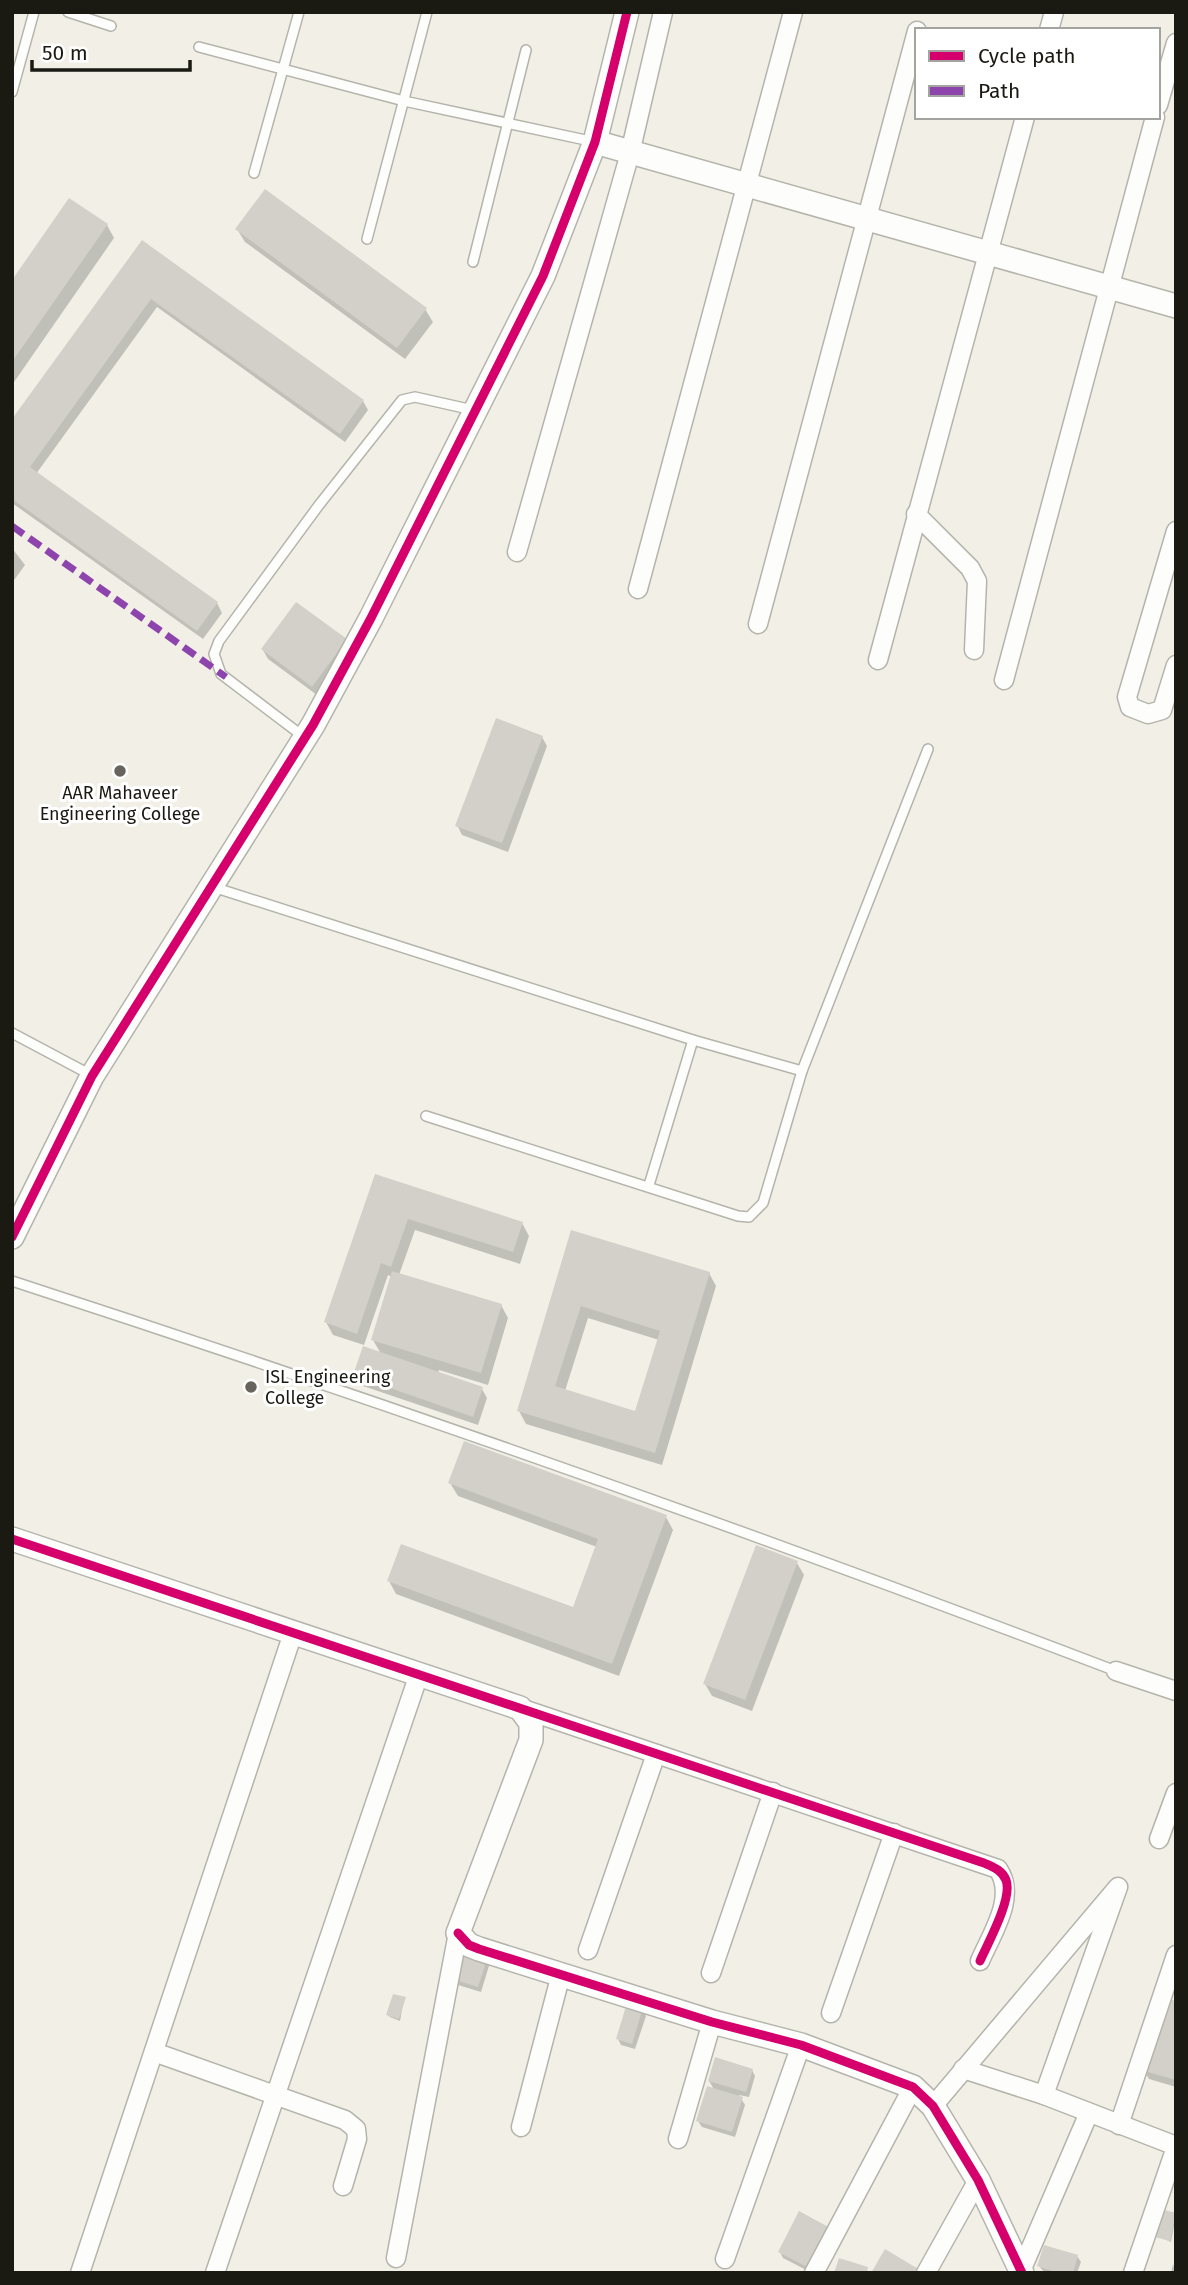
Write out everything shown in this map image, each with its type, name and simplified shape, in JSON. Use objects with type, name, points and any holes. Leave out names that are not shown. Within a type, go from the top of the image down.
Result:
[{"type":"street","points":[[12,1237],[92,1076],[305,738],[371,618],[543,276],[595,142],[627,12]]},
{"type":"street","points":[[517,552],[630,153],[663,12]]},
{"type":"street","points":[[639,589],[793,12]]},
{"type":"street","points":[[758,624],[915,37]]},
{"type":"street","points":[[1160,98],[1176,43]]},
{"type":"street","points":[[878,660],[1024,119]]},
{"type":"street","points":[[1004,680],[1107,287],[1154,119]]},
{"type":"street","points":[[595,142],[1176,306]]},
{"type":"street","points":[[916,514],[970,568],[977,581],[974,650]]},
{"type":"street","points":[[1176,531],[1127,697],[1130,707],[1148,715],[1162,709],[1176,666]]},
{"type":"street","points":[[12,1539],[998,1869],[1007,1881],[1005,1901],[980,1961]]},
{"type":"street","points":[[80,2273],[293,1633]]},
{"type":"street","points":[[1116,1671],[1176,1691]]},
{"type":"street","points":[[215,2273],[419,1674]]},
{"type":"street","points":[[396,2259],[458,1933],[531,1740],[531,1723],[520,1708]]},
{"type":"street","points":[[589,1950],[656,1754]]},
{"type":"street","points":[[711,1973],[773,1792]]},
{"type":"street","points":[[1159,1839],[1176,1793]]},
{"type":"street","points":[[831,2013],[894,1833]]},
{"type":"street","points":[[933,2105],[1118,1887],[1044,2095]]},
{"type":"street","points":[[458,1933],[469,1945],[479,1949],[712,2022],[802,2045],[913,2087],[933,2105],[978,2180],[1021,2272]]},
{"type":"street","points":[[1119,2125],[1176,1955]]},
{"type":"street","points":[[521,2127],[561,1974]]},
{"type":"street","points":[[678,2139],[712,2022]]},
{"type":"street","points":[[725,2259],[802,2045]]},
{"type":"street","points":[[153,2052],[345,2120],[356,2129],[357,2139],[344,2186]]},
{"type":"street","points":[[963,2069],[1044,2095],[1088,2115],[1176,2147],[1132,2273]]},
{"type":"street","points":[[814,2273],[913,2087]]},
{"type":"street","points":[[1021,2272],[1088,2115]]},
{"type":"street","points":[[926,2273],[978,2180]]},
{"type":"lane","points":[[12,92],[34,12]]},
{"type":"lane","points":[[68,12],[111,26]]},
{"type":"lane","points":[[254,173],[299,12]]},
{"type":"lane","points":[[366,239],[427,12]]},
{"type":"lane","points":[[200,47],[404,101],[595,142]]},
{"type":"lane","points":[[473,262],[526,50]]},
{"type":"lane","points":[[305,738],[221,674],[214,654],[219,641],[319,505],[402,400],[415,397],[475,411]]},
{"type":"lane","points":[[426,1116],[649,1185],[737,1216],[749,1217],[757,1212],[763,1203],[802,1071],[928,749]]},
{"type":"lane","points":[[213,887],[693,1040],[802,1071]]},
{"type":"lane","points":[[12,1034],[92,1076]]},
{"type":"lane","points":[[649,1185],[693,1040]]},
{"type":"lane","points":[[12,1281],[361,1396],[710,1518],[1116,1671]]},
{"type":"building","points":[[265,189],[427,308],[397,348],[235,229]]},
{"type":"building","points":[[69,198],[108,224],[12,362],[12,280]]},
{"type":"building","points":[[142,240],[364,400],[340,434],[151,299],[30,467],[218,602],[197,631],[12,499],[12,419]]},
{"type":"building","points":[[296,602],[347,639],[312,687],[261,649]]},
{"type":"building","points":[[496,718],[543,736],[502,843],[455,826]]},
{"type":"building","points":[[375,1174],[523,1222],[513,1252],[408,1219],[391,1267],[381,1263],[357,1334],[324,1322]]},
{"type":"building","points":[[571,1230],[710,1272],[655,1453],[517,1411]],"holes":[[[581,1306],[660,1331],[635,1411],[555,1386]]]},
{"type":"building","points":[[392,1271],[502,1304],[481,1373],[371,1340]]},
{"type":"building","points":[[363,1346],[483,1387],[473,1417],[353,1375]]},
{"type":"building","points":[[464,1441],[667,1515],[612,1664],[387,1581],[401,1544],[573,1607],[598,1539],[448,1483]]},
{"type":"building","points":[[756,1545],[798,1561],[745,1700],[703,1684]]},
{"type":"building","points":[[461,1951],[487,1959],[478,1987],[452,1979]]},
{"type":"building","points":[[393,1994],[406,1997],[399,2019],[386,2015]]},
{"type":"building","points":[[1163,1997],[1176,2001],[1176,2080],[1141,2070]]},
{"type":"building","points":[[627,2003],[643,2008],[632,2044],[616,2039]]},
{"type":"building","points":[[715,2057],[753,2069],[746,2092],[708,2081]]},
{"type":"building","points":[[707,2086],[743,2097],[732,2132],[696,2121]]},
{"type":"building","points":[[1164,2210],[1176,2213],[1170,2241],[1155,2237]]},
{"type":"building","points":[[799,2211],[834,2230],[813,2270],[778,2252]]},
{"type":"building","points":[[1044,2245],[1078,2255],[1073,2273],[1058,2273],[1037,2266]]},
{"type":"building","points":[[885,2249],[920,2270],[918,2273],[871,2273]]},
{"type":"building","points":[[839,2258],[868,2267],[867,2273],[834,2273]]},
{"type":"marked path","points":[[12,526],[226,677]]},
{"type":"cycle path","points":[[12,1237],[92,1076],[313,725],[371,618],[543,276],[595,142],[627,12]]},
{"type":"cycle path","points":[[12,1539],[984,1863],[1002,1874],[1007,1888],[999,1921],[980,1961]]},
{"type":"cycle path","points":[[458,1933],[469,1945],[479,1949],[712,2022],[801,2045],[913,2087],[933,2106],[978,2180],[1022,2273]]},
{"type":"place","name":"AAR Mahaveer Engineering College","points":[[120,771]]},
{"type":"place","name":"ISL Engineering College","points":[[251,1387]]}]
